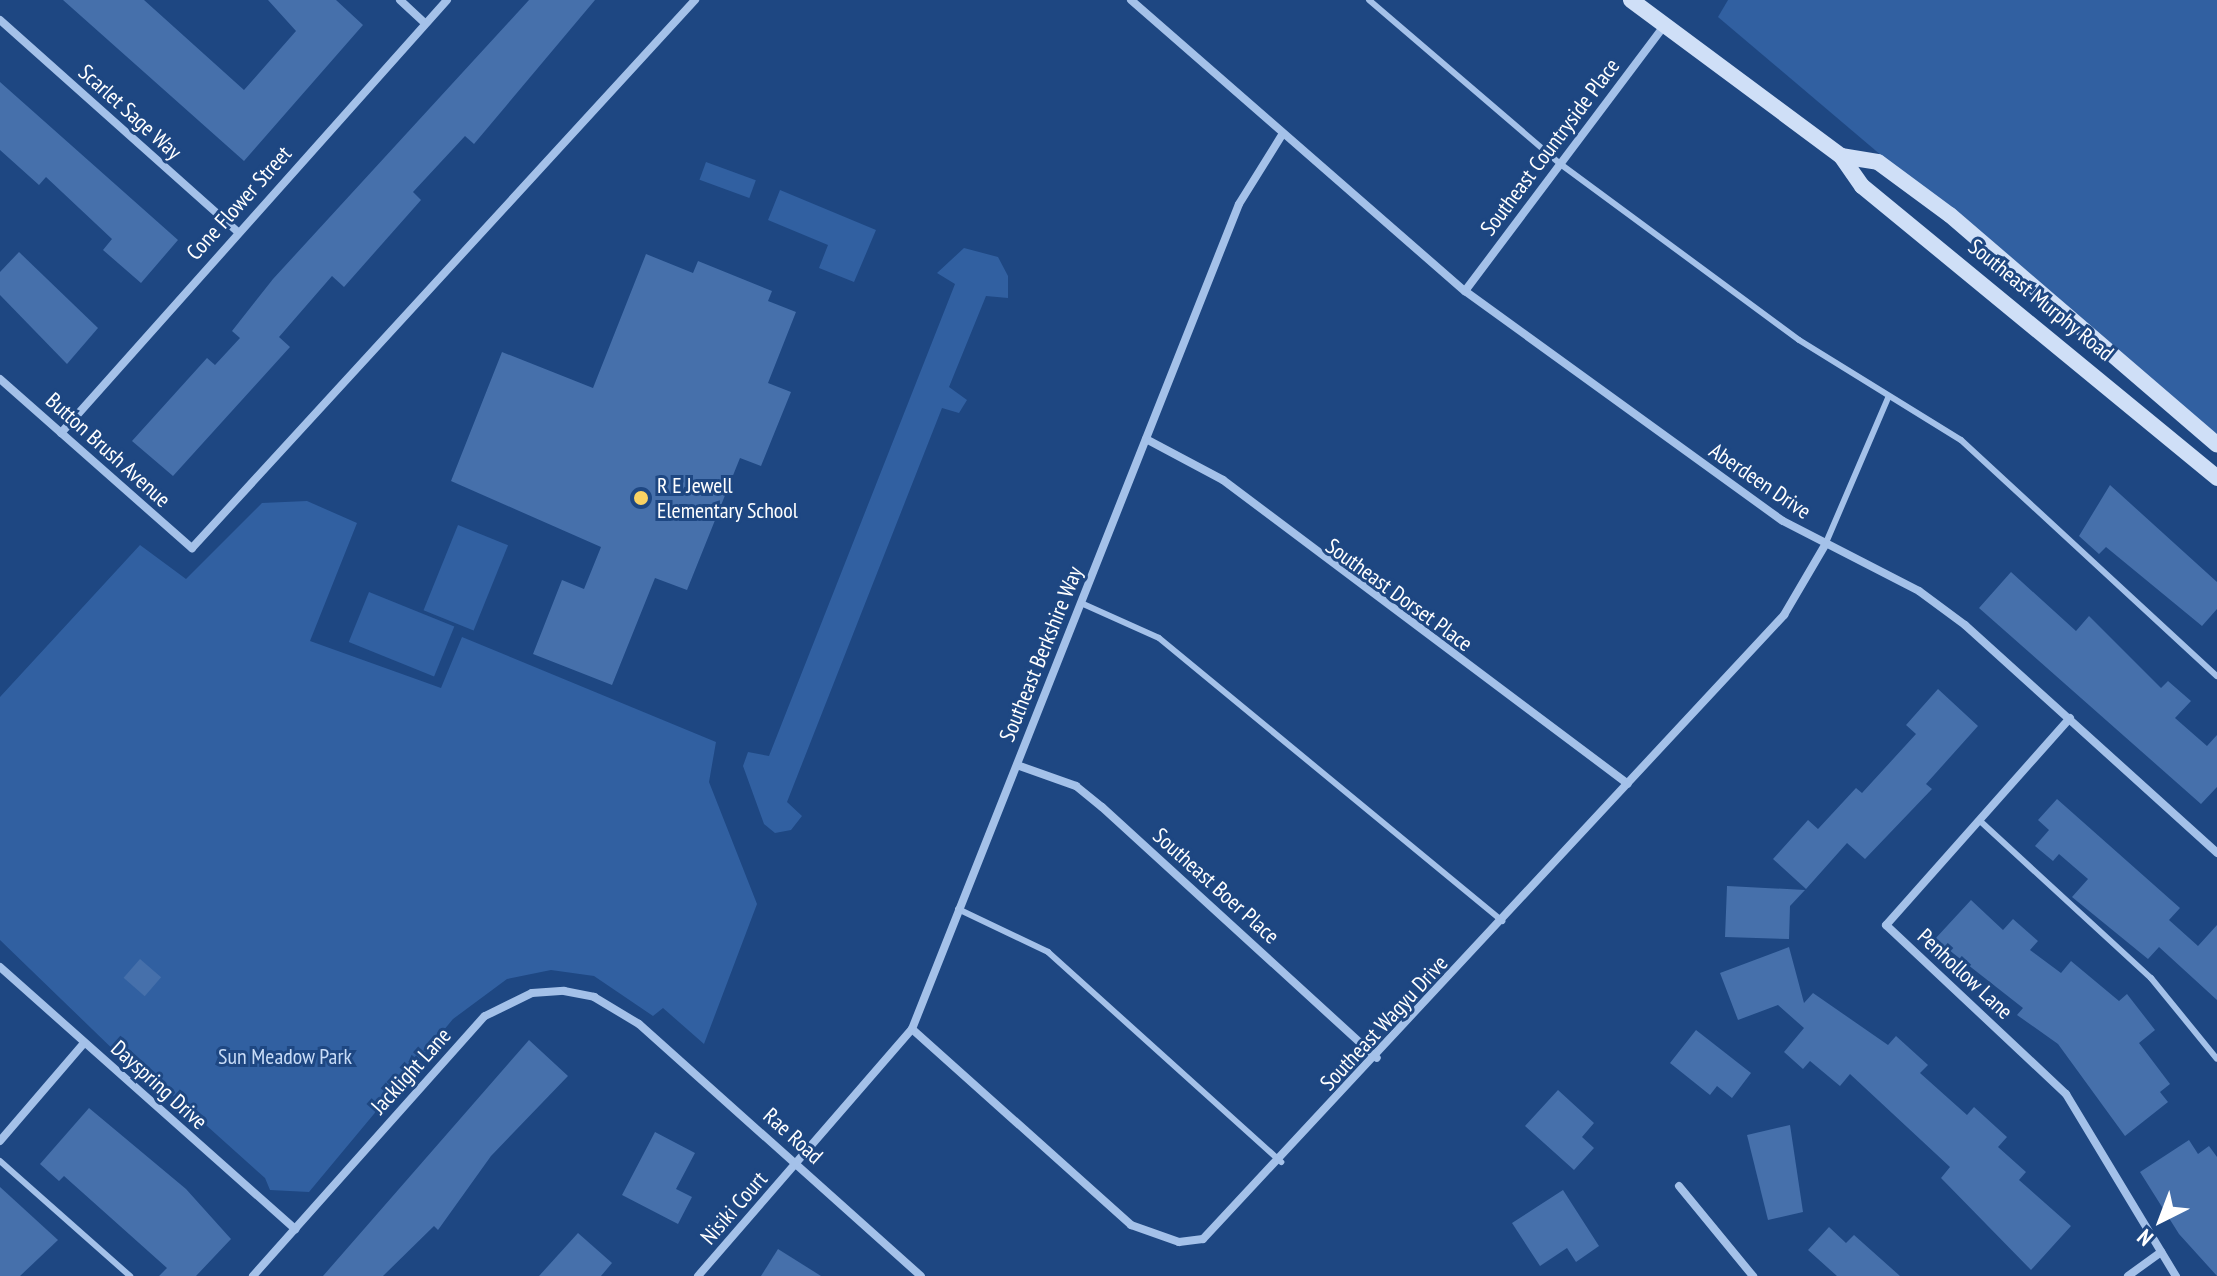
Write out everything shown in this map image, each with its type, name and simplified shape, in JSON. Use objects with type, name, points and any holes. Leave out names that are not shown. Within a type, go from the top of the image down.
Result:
[{"type":"main road","name":"Southeast Murphy Road","points":[[1631,0],[1841,156],[1862,186],[2217,478]]},
{"type":"main road","name":"Southeast Murphy Road","points":[[1841,156],[1878,162],[1950,215],[2217,445]]},
{"type":"street","points":[[400,0],[425,23]]},
{"type":"street","name":"Cone Flower Street","points":[[61,433],[237,231],[447,0]]},
{"type":"street","name":"Button Brush Avenue","points":[[0,379],[192,548],[695,0]]},
{"type":"street","name":"Aberdeen Drive","points":[[1131,0],[1282,135],[1465,291],[1825,545],[1919,591],[2070,718],[2217,853]]},
{"type":"street","name":"Scarlet Sage Way","points":[[0,20],[237,231]]},
{"type":"street","name":"Southeast Countryside Place","points":[[1465,291],[1664,26]]},
{"type":"street","name":"Southeast Berkshire Way","points":[[796,1163],[912,1029],[1239,204],[1282,135]]},
{"type":"street","name":"Southeast Dorset Place","points":[[1146,439],[1223,480],[1328,566],[1628,784]]},
{"type":"street","name":"Southeast Wagyu Drive","points":[[912,1029],[1131,1225],[1155,1237],[1203,1239],[1281,1162],[1784,615],[1825,545]]},
{"type":"street","name":"Penhollow Lane","points":[[2070,718],[1886,925],[2066,1094],[2176,1276]]},
{"type":"street","name":"Southeast Boer Place","points":[[1017,765],[1076,786],[1102,807],[1377,1058]]},
{"type":"street","name":"Dayspring Drive","points":[[0,967],[295,1229]]},
{"type":"street","name":"Jacklight Lane","points":[[253,1276],[471,1030],[508,1001],[564,991],[594,997],[639,1024]]},
{"type":"street","name":"Rae Road","points":[[639,1024],[921,1276]]},
{"type":"street","points":[[0,1141],[84,1043]]},
{"type":"street","name":"Nisiki Court","points":[[698,1276],[796,1163]]},
{"type":"street","points":[[1679,1186],[1753,1276]]},
{"type":"street","points":[[2128,1276],[2161,1252]]},
{"type":"lane","points":[[1369,0],[1559,163],[1888,398],[1961,440],[2217,676]]},
{"type":"lane","points":[[1825,545],[1888,398]]},
{"type":"lane","points":[[1081,603],[1159,638],[1502,921]]},
{"type":"lane","points":[[1979,820],[2151,978],[2217,1059]]},
{"type":"lane","points":[[958,909],[1048,952],[1281,1162]]},
{"type":"lane","points":[[0,1161],[130,1276]]},
{"type":"green space","points":[[1728,0],[2217,0],[2217,440],[1718,17]]},
{"type":"green space","points":[[706,162],[756,180],[749,198],[700,180]]},
{"type":"green space","points":[[780,190],[876,230],[854,282],[819,268],[828,245],[768,220]]},
{"type":"green space","points":[[964,248],[998,257],[1008,276],[1008,298],[986,296],[949,387],[967,400],[959,413],[942,408],[787,802],[802,816],[791,830],[775,833],[764,824],[743,766],[748,752],[769,756],[955,284],[937,273]]},
{"type":"green space","name":"Sun Meadow Park","points":[[307,501],[357,523],[310,641],[441,688],[462,637],[716,742],[709,782],[757,904],[704,1044],[663,1008],[653,1016],[594,976],[551,970],[507,979],[453,1019],[309,1192],[270,1190],[265,1178],[138,1064],[123,1059],[0,940],[0,697],[140,545],[186,579],[262,503]]},
{"type":"green space","points":[[458,525],[508,545],[474,631],[424,610]]},
{"type":"green space","points":[[369,592],[454,626],[434,677],[349,642]]},
{"type":"building","points":[[63,0],[144,0],[244,90],[296,31],[268,0],[336,0],[363,25],[244,161]]},
{"type":"building","points":[[529,0],[595,0],[474,144],[465,136],[413,192],[421,200],[344,287],[332,276],[279,337],[290,347],[173,476],[132,441],[207,358],[215,365],[240,338],[232,331],[273,279]]},
{"type":"building","points":[[0,82],[178,240],[141,283],[103,250],[112,239],[46,177],[39,185],[0,150]]},
{"type":"building","points":[[19,252],[98,328],[67,364],[0,295],[0,272]]},
{"type":"building","points":[[646,254],[693,273],[698,261],[772,291],[768,301],[796,312],[768,383],[791,392],[761,466],[740,458],[687,590],[655,578],[612,685],[533,654],[562,580],[584,589],[601,547],[451,481],[502,352],[593,388]]},
{"type":"building","points":[[2110,485],[2217,582],[2217,609],[2202,626],[2106,547],[2099,554],[2079,536]]},
{"type":"building","points":[[2011,572],[2076,631],[2089,616],[2161,688],[2168,681],[2191,701],[2175,718],[2207,746],[2217,735],[2217,787],[2201,804],[1979,608]]},
{"type":"building","points":[[1938,689],[1978,726],[1926,784],[1932,789],[1865,859],[1847,843],[1806,889],[1773,859],[1808,820],[1818,829],[1856,788],[1862,793],[1916,734],[1906,725]]},
{"type":"building","points":[[2057,799],[2180,908],[2169,920],[2198,946],[2217,925],[2217,1000],[2159,947],[2148,959],[2072,897],[2088,879],[2059,854],[2053,861],[2035,846],[2049,830],[2038,820]]},
{"type":"building","points":[[1727,886],[1805,890],[1790,906],[1789,939],[1725,937]]},
{"type":"building","points":[[1971,900],[2003,930],[2013,919],[2038,941],[2030,950],[2061,973],[2071,961],[2119,1001],[2127,994],[2155,1030],[2139,1043],[2170,1084],[2160,1092],[2168,1102],[2125,1136],[2058,1044],[2017,1015],[2023,1008],[1935,939]]},
{"type":"building","points":[[1789,947],[1804,1003],[1813,993],[1888,1045],[1896,1036],[1928,1065],[1920,1073],[1967,1115],[1974,1107],[2007,1137],[1998,1147],[2026,1172],[2019,1180],[2071,1226],[2031,1270],[1941,1178],[1950,1167],[1850,1074],[1840,1086],[1810,1061],[1803,1069],[1784,1052],[1804,1028],[1778,1005],[1738,1020],[1720,973]]},
{"type":"building","points":[[140,959],[161,977],[145,996],[124,978]]},
{"type":"building","points":[[1696,1030],[1751,1073],[1732,1098],[1717,1086],[1710,1095],[1670,1063]]},
{"type":"building","points":[[529,1040],[568,1076],[491,1156],[438,1230],[434,1226],[383,1276],[323,1276]]},
{"type":"building","points":[[1558,1090],[1594,1123],[1582,1137],[1594,1148],[1574,1170],[1525,1126]]},
{"type":"building","points":[[89,1108],[186,1189],[231,1239],[196,1276],[159,1276],[167,1268],[64,1176],[59,1181],[40,1164]]},
{"type":"building","points":[[1790,1125],[1803,1212],[1768,1220],[1747,1135]]},
{"type":"building","points":[[655,1132],[695,1153],[676,1189],[692,1197],[678,1224],[622,1195]]},
{"type":"building","points":[[2189,1140],[2198,1154],[2209,1146],[2217,1157],[2217,1276],[2179,1234],[2140,1172]]},
{"type":"building","points":[[0,1187],[58,1240],[20,1276],[0,1276]]},
{"type":"building","points":[[1563,1190],[1599,1246],[1576,1262],[1567,1248],[1540,1266],[1512,1223]]},
{"type":"building","points":[[1829,1227],[1846,1243],[1854,1235],[1900,1276],[1837,1276],[1808,1250]]},
{"type":"building","points":[[578,1233],[612,1263],[601,1276],[539,1276]]},
{"type":"building","points":[[778,1249],[821,1276],[761,1276]]},
{"type":"place","name":"R E Jewell Elementary School","points":[[641,498]]}]
